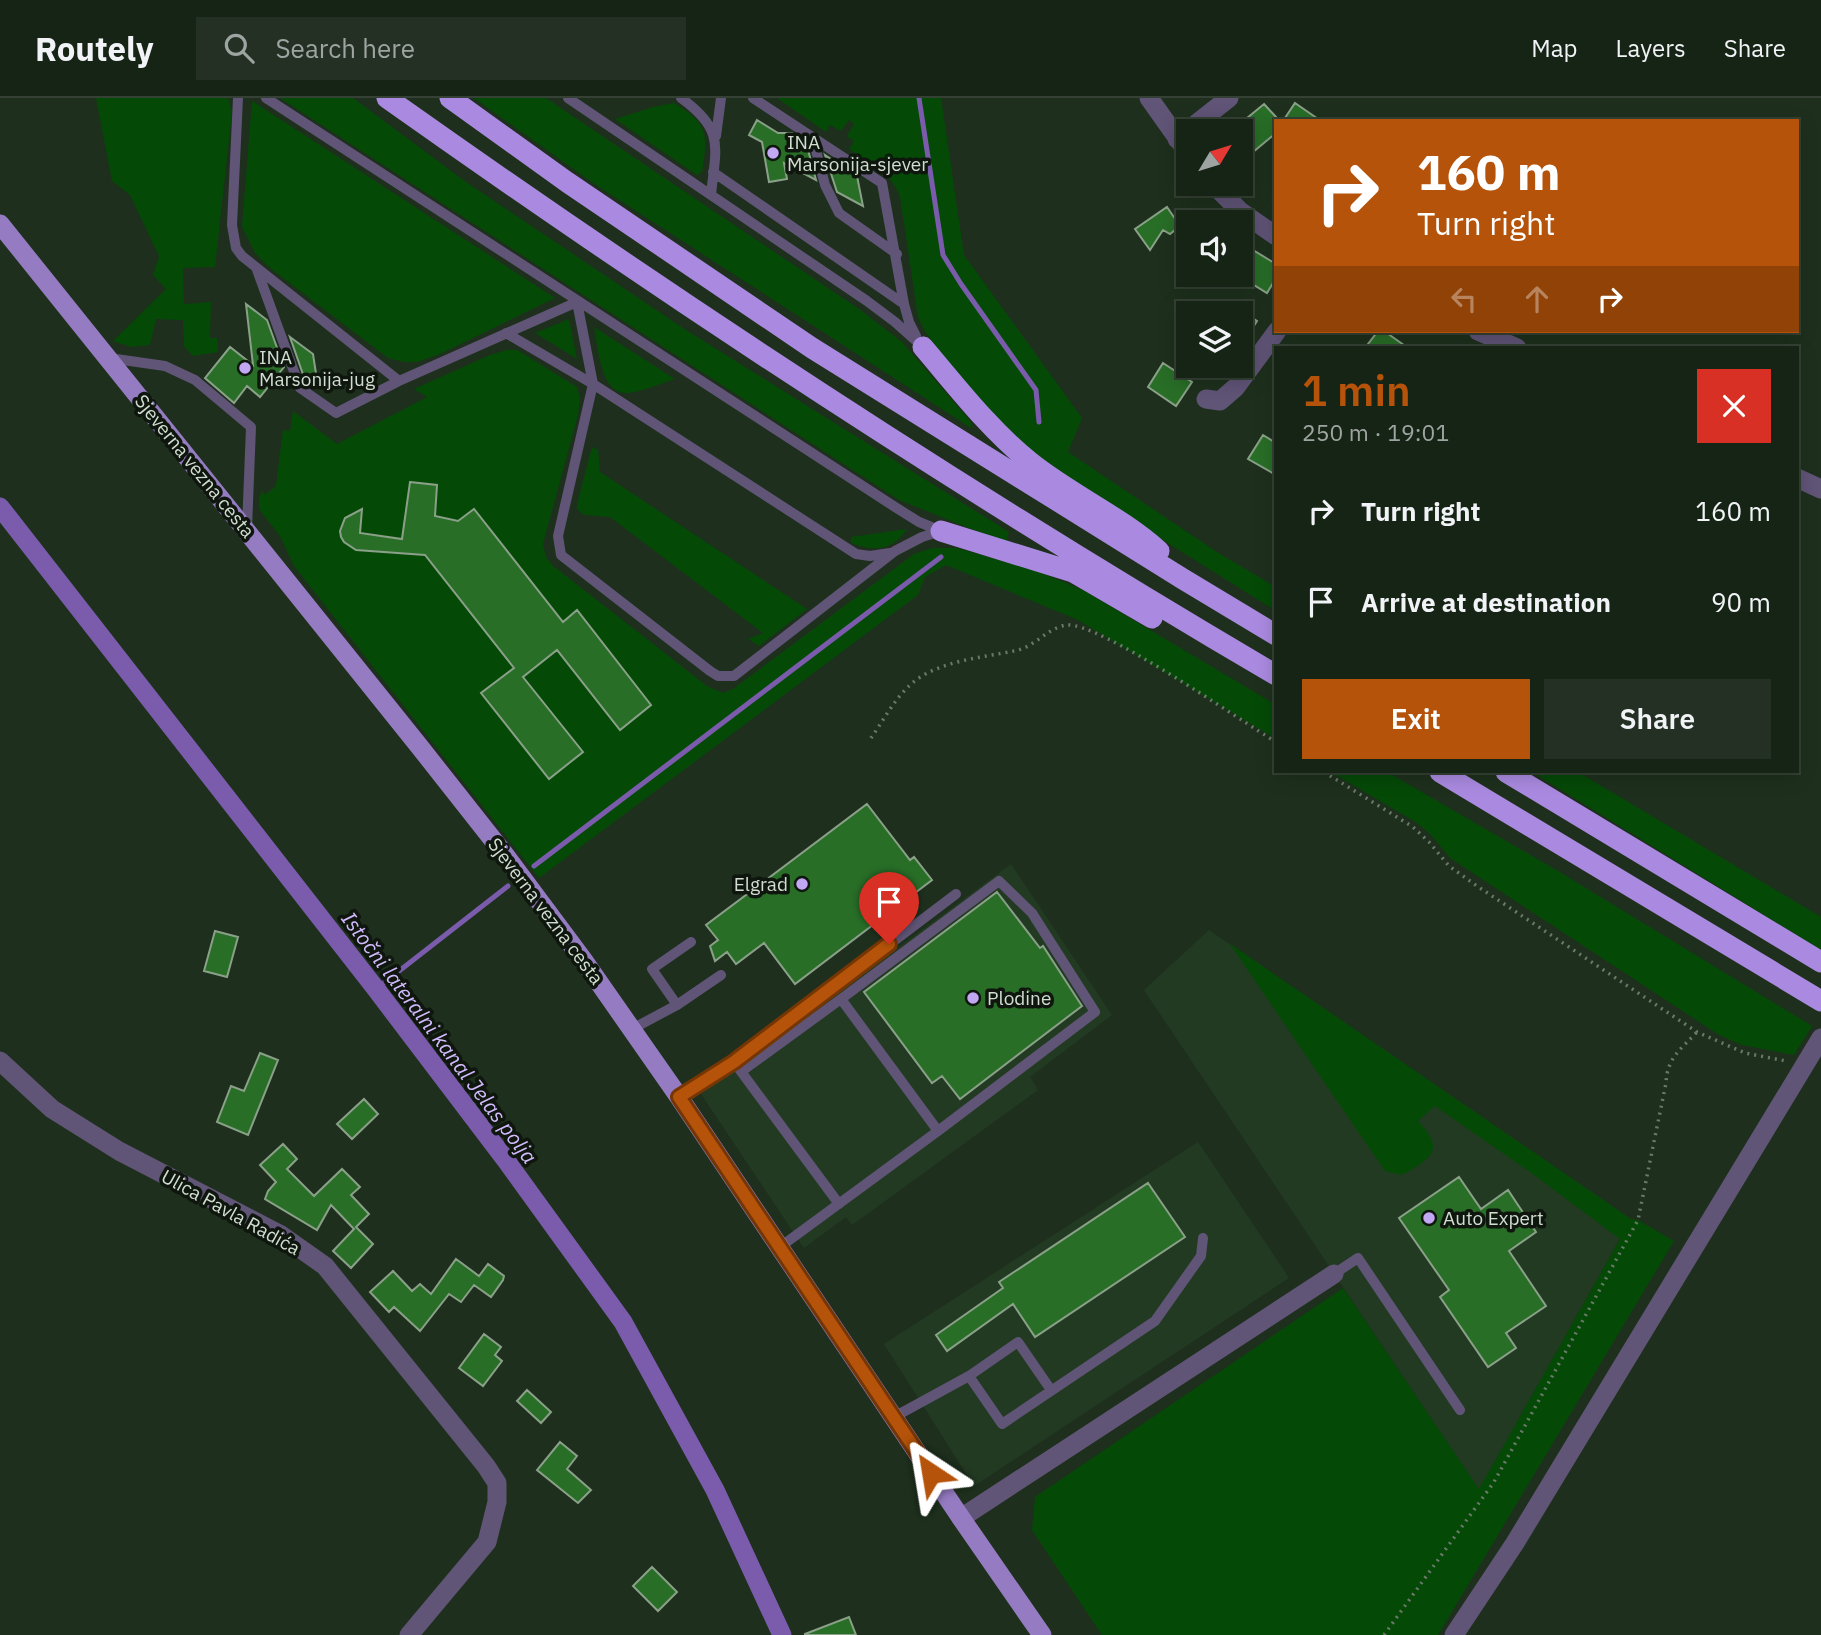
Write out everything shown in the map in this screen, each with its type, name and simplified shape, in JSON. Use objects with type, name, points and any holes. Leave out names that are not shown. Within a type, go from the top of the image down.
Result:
[{"type":"highway","points":[[387,98],[731,336],[1024,523],[1268,670]]},
{"type":"highway","points":[[450,98],[567,182],[812,348],[1274,634]]},
{"type":"highway","points":[[923,347],[982,416],[1010,444],[1046,474],[1135,532],[1171,562],[1183,579]]},
{"type":"highway","points":[[942,531],[1073,572],[1208,651],[1268,670]]},
{"type":"highway","points":[[1442,773],[1821,1001]]},
{"type":"highway","points":[[1508,773],[1821,962]]},
{"type":"main road","name":"Sjeverna vezna cesta","points":[[0,225],[505,855],[679,1097],[1042,1635]]},
{"type":"street","points":[[1149,98],[1176,136]]},
{"type":"street","points":[[1209,119],[1229,98]]},
{"type":"street","points":[[1225,196],[1240,211],[1274,235]]},
{"type":"street","points":[[1206,400],[1220,401],[1236,387],[1276,333]]},
{"type":"street","points":[[1483,333],[1512,346]]},
{"type":"street","points":[[1799,479],[1821,489]]},
{"type":"street","points":[[1454,1635],[1515,1543],[1821,1038]]},
{"type":"street","name":"Ulica Pavla Radića","points":[[0,1061],[52,1109],[119,1151],[281,1236],[325,1266],[486,1466],[497,1483],[495,1516],[487,1542],[409,1635]]},
{"type":"street","points":[[961,1518],[1335,1274]]},
{"type":"lane","points":[[239,98],[232,225],[236,248],[256,268],[399,380]]},
{"type":"lane","points":[[266,98],[895,507],[919,522],[942,531]]},
{"type":"lane","points":[[568,98],[876,308],[923,347]]},
{"type":"lane","points":[[681,98],[708,121],[716,136]]},
{"type":"lane","points":[[711,195],[721,98]]},
{"type":"lane","points":[[753,98],[881,183],[897,254],[904,304],[909,322],[923,347]]},
{"type":"lane","points":[[813,139],[825,185],[839,213],[897,254]]},
{"type":"lane","points":[[713,172],[904,304]]},
{"type":"lane","points":[[256,268],[300,388],[336,413],[399,380],[577,302]]},
{"type":"lane","points":[[577,302],[593,384],[558,537],[562,555],[710,671],[719,676],[734,676],[895,551],[922,537],[942,531]]},
{"type":"lane","points":[[506,333],[593,384],[856,554],[870,556],[895,551]]},
{"type":"lane","points":[[106,357],[164,366],[195,380],[251,427],[246,530]]},
{"type":"lane","points":[[742,1071],[999,881],[1032,913],[1096,1012],[780,1247]]},
{"type":"lane","points":[[679,1097],[734,1062],[956,894]]},
{"type":"lane","points":[[677,1005],[652,970],[691,942]]},
{"type":"lane","points":[[632,1029],[677,1005],[721,975]]},
{"type":"lane","points":[[841,999],[938,1131]]},
{"type":"lane","points":[[734,1062],[839,1203]]},
{"type":"lane","points":[[969,1376],[1002,1424],[1154,1321],[1201,1256],[1203,1238]]},
{"type":"lane","points":[[1335,1274],[1358,1258],[1460,1410]]},
{"type":"lane","points":[[894,1417],[969,1376],[1018,1342],[1051,1390]]},
{"type":"path","points":[[871,738],[907,687],[920,676],[948,665],[1018,651],[1055,628],[1070,625],[1093,633],[1151,663],[1274,741]]},
{"type":"path","points":[[1326,773],[1413,827],[1449,866],[1477,886],[1697,1032],[1745,1053],[1784,1060],[1796,1066]]},
{"type":"path","points":[[1384,1635],[1494,1482],[1638,1220],[1667,1069],[1670,1061],[1697,1032]]},
{"type":"shaded area","points":[[1011,864],[1112,1015],[1030,1077],[1038,1090],[852,1225],[846,1217],[804,1248],[701,1094]]},
{"type":"shaded area","points":[[1209,930],[1631,1219],[1479,1490],[1144,990]]},
{"type":"shaded area","points":[[1198,1142],[1289,1278],[974,1486],[884,1344]]},
{"type":"green space","points":[[96,98],[228,98],[232,112],[215,267],[183,268],[184,304],[211,302],[210,338],[217,338],[218,352],[193,356],[184,346],[183,320],[156,319],[150,345],[131,347],[113,341],[166,289],[153,275],[159,256],[130,195],[112,181]]},
{"type":"green space","points":[[280,98],[353,98],[466,182],[686,330],[1009,532],[1006,543],[899,500]]},
{"type":"green space","points":[[474,98],[546,98],[859,309],[902,342],[971,422],[971,428],[593,183]]},
{"type":"green space","points":[[777,98],[941,98],[964,255],[1082,418],[1068,452],[1217,552],[1274,586],[1274,610],[1047,467],[995,417],[947,362],[918,317],[900,197],[892,181],[849,149],[854,141],[847,136],[854,124],[849,120],[841,131],[830,125],[826,132]]},
{"type":"green space","points":[[252,101],[555,298],[440,354],[417,362],[388,358],[270,268],[255,253],[242,227]]},
{"type":"green space","points":[[674,103],[694,117],[703,131],[704,159],[702,172],[697,175],[615,119]]},
{"type":"green space","points":[[569,319],[577,359],[535,333]]},
{"type":"green space","points":[[594,327],[675,379],[637,391],[617,391],[602,367]]},
{"type":"green space","points":[[517,350],[577,387],[580,398],[578,415],[543,544],[546,557],[552,565],[707,686],[723,693],[733,689],[914,554],[932,548],[957,548],[1039,572],[1083,590],[1274,704],[1274,738],[1078,620],[946,565],[925,577],[918,595],[539,878],[294,566],[280,536],[259,509],[262,490],[265,495],[276,486],[283,430],[290,431],[293,411],[337,444],[427,397],[414,389],[490,355]]},
{"type":"green space","points":[[592,447],[598,450],[600,472],[807,609],[759,646],[748,639],[763,633],[610,517],[584,515],[577,509]]},
{"type":"green space","points":[[907,529],[895,542],[882,548],[868,548],[851,543],[851,537]]},
{"type":"green space","points":[[1333,773],[1389,773],[1558,871],[1812,1026],[1794,1055],[1742,1045],[1719,1035],[1450,858],[1417,823]]},
{"type":"green space","points":[[1534,773],[1580,773],[1821,917],[1821,950]]},
{"type":"green space","points":[[1229,943],[1631,1219],[1638,1220],[1674,1241],[1438,1635],[1102,1635],[1032,1530],[1035,1497],[1343,1288],[1479,1489],[1620,1239],[1435,1106],[1418,1121],[1432,1139],[1432,1152],[1428,1158],[1402,1175],[1385,1171]]},
{"type":"building","points":[[1295,103],[1318,119],[1284,119]]},
{"type":"building","points":[[1264,104],[1276,117],[1274,135],[1253,152],[1253,119],[1246,119]]},
{"type":"building","points":[[757,120],[778,133],[792,133],[806,142],[816,180],[784,163],[787,179],[769,182],[762,142],[749,135]]},
{"type":"building","points":[[825,155],[857,176],[863,206],[837,192]]},
{"type":"building","points":[[1167,207],[1176,220],[1176,229],[1170,234],[1163,230],[1150,250],[1135,229]]},
{"type":"building","points":[[1253,250],[1274,263],[1274,281],[1267,293],[1253,284]]},
{"type":"building","points":[[246,304],[267,320],[284,367],[260,397],[247,386],[234,403],[205,378],[230,347],[253,365]]},
{"type":"building","points":[[1376,333],[1387,333],[1405,346],[1367,346]]},
{"type":"building","points":[[290,337],[313,354],[317,380],[306,383]]},
{"type":"building","points":[[1163,363],[1176,372],[1176,378],[1186,378],[1192,382],[1176,406],[1148,387]]},
{"type":"building","points":[[1263,435],[1274,442],[1274,474],[1248,459]]},
{"type":"building","points":[[410,482],[437,485],[435,516],[458,521],[474,509],[563,622],[577,610],[651,705],[620,730],[557,650],[523,677],[583,752],[549,779],[481,693],[514,668],[425,555],[356,550],[341,537],[340,531],[345,518],[362,509],[360,533],[402,539]]},
{"type":"building","points":[[867,804],[910,860],[914,857],[932,880],[795,984],[764,943],[736,964],[727,952],[715,961],[710,946],[718,940],[706,925]]},
{"type":"building","name":"Plodine","points":[[997,892],[1040,948],[1043,946],[1082,1006],[960,1099],[942,1076],[932,1083],[864,992]]},
{"type":"building","points":[[215,931],[238,937],[227,977],[204,971]]},
{"type":"building","points":[[260,1053],[278,1060],[248,1135],[217,1122],[231,1086],[244,1091]]},
{"type":"building","points":[[364,1099],[378,1114],[352,1139],[337,1124]]},
{"type":"building","points":[[283,1144],[297,1159],[287,1169],[314,1196],[342,1169],[360,1187],[351,1195],[369,1214],[356,1227],[373,1244],[351,1268],[333,1251],[354,1229],[331,1205],[317,1230],[265,1199],[276,1182],[260,1165]]},
{"type":"building","points":[[1459,1177],[1481,1209],[1508,1190],[1536,1232],[1509,1251],[1546,1306],[1506,1333],[1516,1348],[1488,1367],[1440,1297],[1449,1290],[1399,1218]]},
{"type":"building","points":[[1148,1183],[1185,1237],[1035,1337],[1013,1304],[947,1351],[936,1335],[1003,1288],[999,1282]]},
{"type":"building","points":[[456,1259],[479,1276],[488,1264],[504,1276],[503,1280],[491,1297],[474,1285],[461,1302],[449,1294],[420,1331],[394,1307],[389,1312],[370,1292],[393,1271],[412,1291],[420,1284],[431,1294]]},
{"type":"building","points":[[484,1334],[501,1347],[495,1355],[502,1361],[483,1386],[459,1368]]},
{"type":"building","points":[[527,1390],[551,1412],[541,1423],[517,1401]]},
{"type":"building","points":[[560,1442],[577,1456],[567,1469],[591,1490],[578,1503],[537,1470]]},
{"type":"building","points":[[652,1567],[677,1592],[658,1611],[633,1586]]},
{"type":"building","points":[[849,1617],[856,1635],[805,1635],[805,1634]]},
{"type":"waterway","points":[[919,98],[943,255],[1036,390],[1039,422]]},
{"type":"waterway","name":"Istočni lateralni kanal Jelas polja","points":[[0,507],[376,989],[505,1159],[623,1322],[715,1490],[782,1635]]},
{"type":"waterway","points":[[534,866],[941,557]]},
{"type":"waterway","points":[[376,989],[508,886]]},
{"type":"place","name":"INA Marsonija-sjever","points":[[773,153]]},
{"type":"place","name":"INA Marsonija-jug","points":[[245,368]]},
{"type":"place","name":"Elgrad","points":[[802,884]]},
{"type":"place","name":"Plodine","points":[[973,998]]},
{"type":"place","name":"Auto Expert","points":[[1429,1218]]},
{"type":"route","points":[[889,944],[734,1062],[679,1097],[931,1473]]}]
